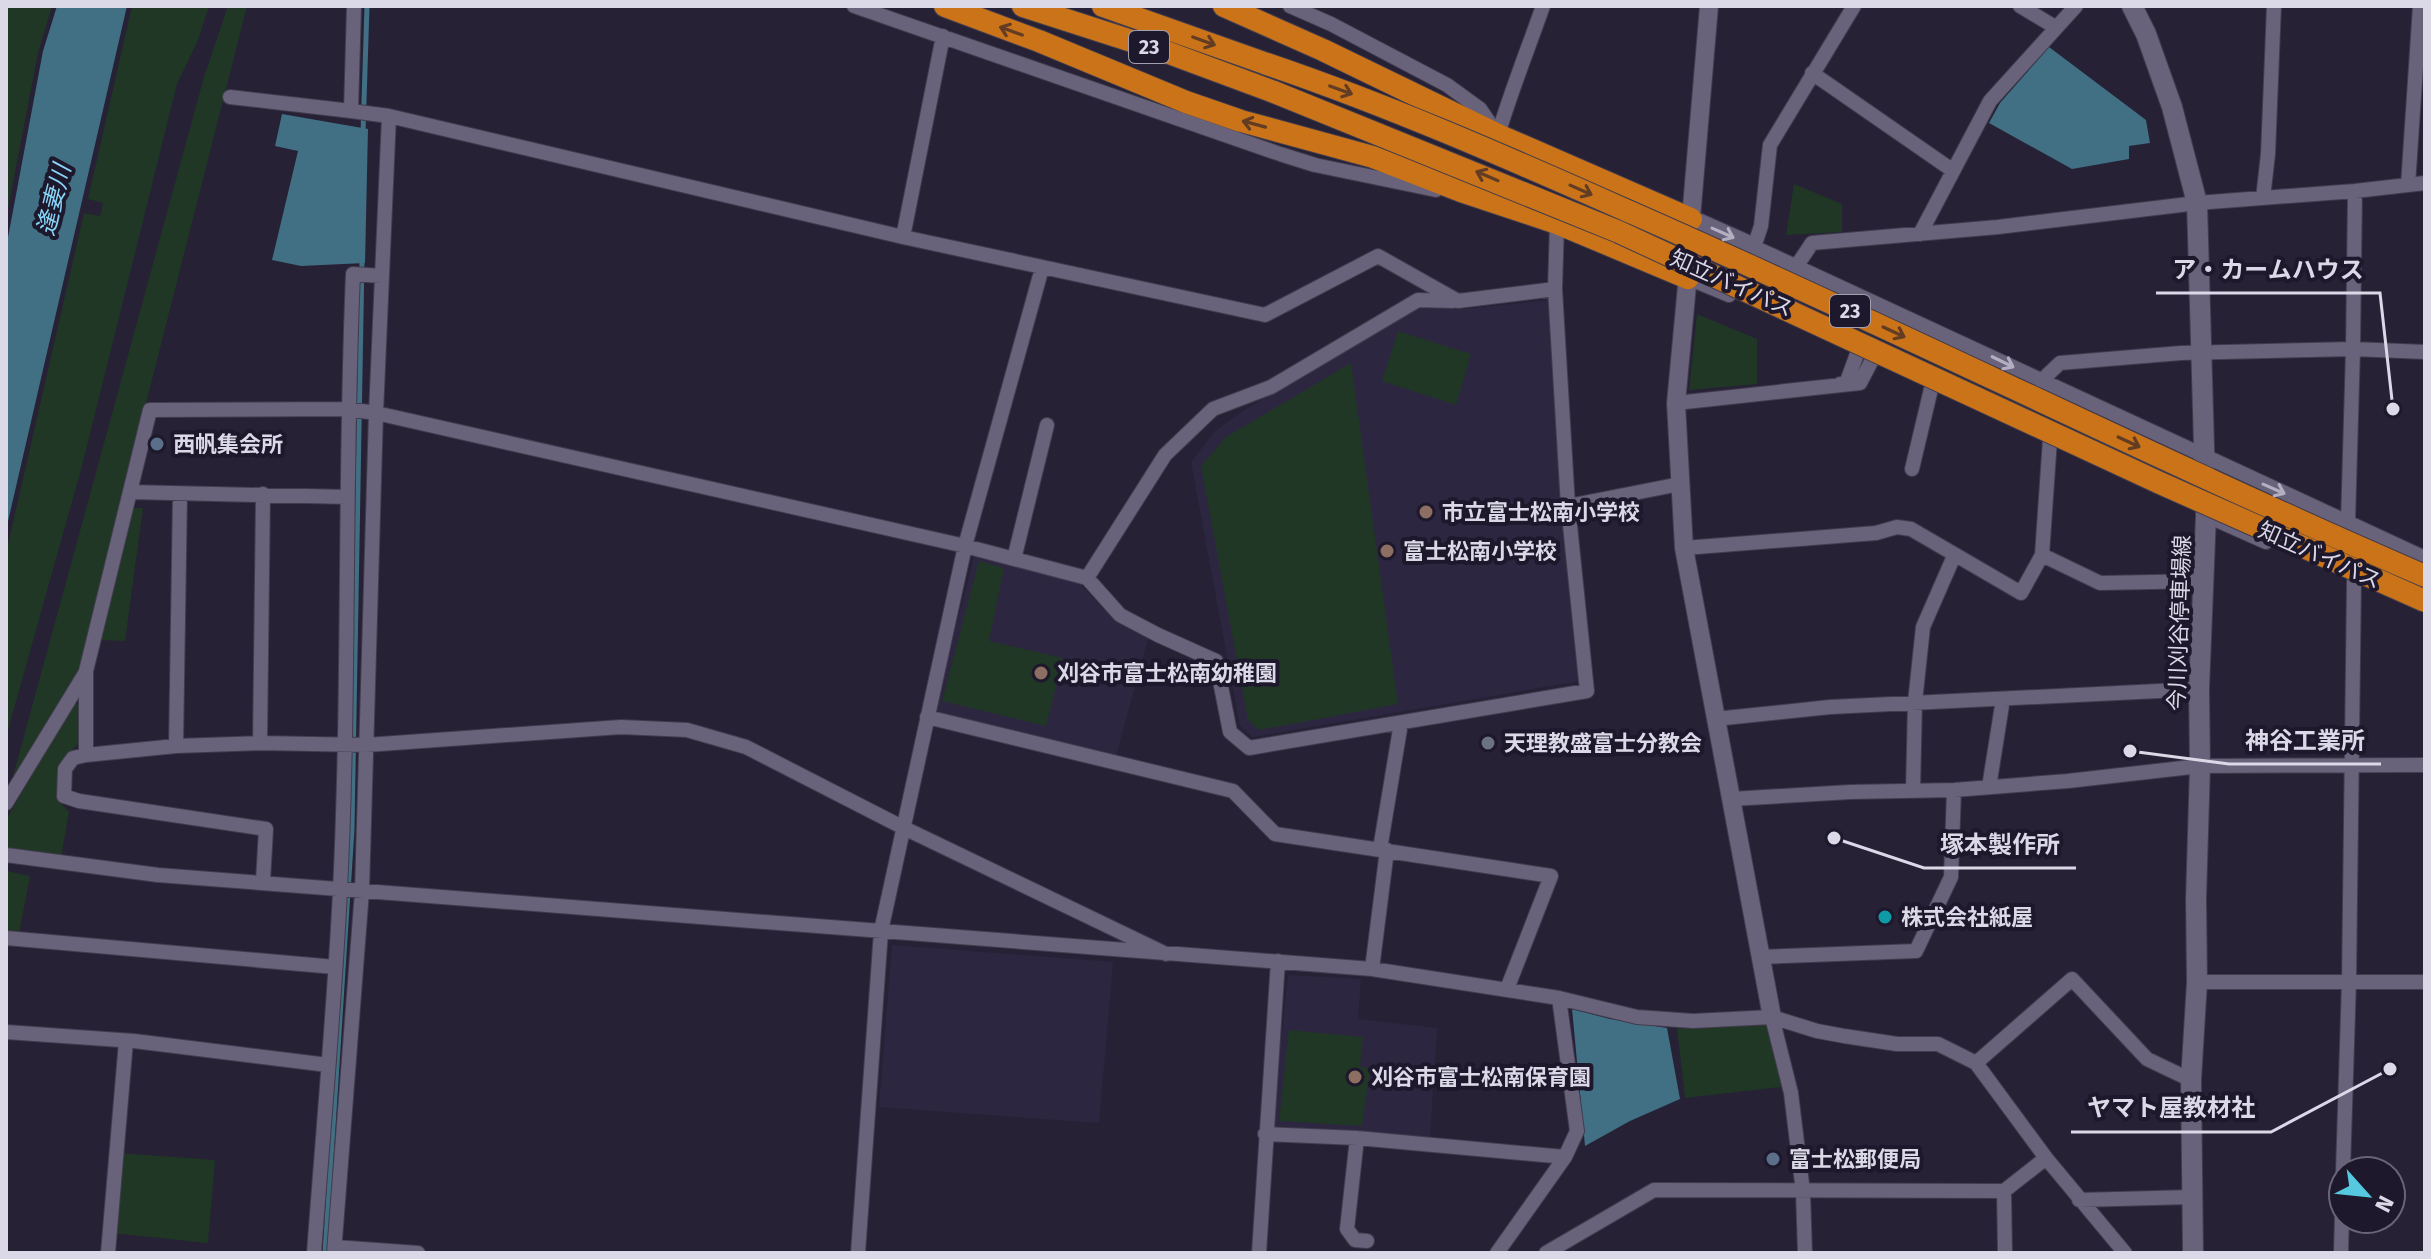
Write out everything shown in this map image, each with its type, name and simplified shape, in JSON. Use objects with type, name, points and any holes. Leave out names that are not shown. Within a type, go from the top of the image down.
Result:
[{"type":"highway","points":[[945,6],[1186,102],[1241,121],[1373,157],[1557,223],[1688,278]]},
{"type":"highway","name":"知立バイパス","points":[[1023,6],[1274,92],[1619,232],[2160,483],[2425,601]]},
{"type":"highway","name":"知立バイパス","points":[[1103,6],[1384,107],[1720,251],[2206,478],[2425,576]]},
{"type":"highway","points":[[1224,6],[1498,135],[1691,219]]},
{"type":"main road","name":"今川刈谷停車場線","points":[[2132,6],[2146,34],[2172,107],[2197,203],[2206,515],[2199,689],[2197,982],[2191,1080],[2193,1253]]},
{"type":"street","points":[[351,111],[354,6]]},
{"type":"street","points":[[854,6],[1315,165],[1438,190],[1461,191]]},
{"type":"street","points":[[1290,6],[1447,85],[1480,109],[1498,135]]},
{"type":"street","points":[[1498,135],[1504,109],[1543,6]]},
{"type":"street","points":[[1709,6],[1688,278],[1680,484],[1684,548],[1760,957],[1791,1093],[1803,1192],[1805,1253]]},
{"type":"street","points":[[1754,247],[1761,226],[1770,145],[1854,6]]},
{"type":"street","points":[[2020,6],[2055,27]]},
{"type":"street","points":[[1920,234],[1990,101],[2076,6]]},
{"type":"street","points":[[2263,198],[2268,154],[2274,6]]},
{"type":"street","points":[[2408,185],[2420,6]]},
{"type":"street","points":[[903,237],[943,36]]},
{"type":"street","points":[[1812,73],[1952,170]]},
{"type":"street","points":[[230,97],[389,116],[903,237],[1265,315],[1378,256],[1458,301]]},
{"type":"street","points":[[389,116],[376,413],[362,891],[335,1250],[418,1253]]},
{"type":"street","points":[[1796,267],[1812,243],[2425,183]]},
{"type":"street","points":[[2348,522],[2355,191]]},
{"type":"street","points":[[1691,219],[2425,558]]},
{"type":"street","points":[[86,755],[86,671],[150,410],[347,409],[376,413],[965,546],[1087,578],[1120,615],[1216,661],[1230,732],[1249,748],[1587,691],[1568,506],[1555,289],[1557,223]]},
{"type":"street","points":[[858,1253],[881,931],[965,546],[1042,268]]},
{"type":"street","points":[[314,1253],[340,889],[347,409],[353,274],[381,276]]},
{"type":"street","points":[[1688,278],[1931,389],[2050,439],[2206,515],[2425,610]]},
{"type":"street","points":[[1087,578],[1165,455],[1213,409],[1271,387],[1418,300],[1458,301],[1555,289]]},
{"type":"street","points":[[2041,381],[2060,363],[2181,353],[2353,349],[2425,352]]},
{"type":"street","points":[[1684,402],[1846,384],[1857,354]]},
{"type":"street","points":[[1684,402],[1860,383],[1872,360]]},
{"type":"street","points":[[1912,469],[1931,389]]},
{"type":"street","points":[[1014,559],[1047,425]]},
{"type":"street","points":[[1684,548],[1876,533],[1897,527],[1911,529],[2021,593],[2042,555],[2050,439]]},
{"type":"street","points":[[1568,506],[1680,484]]},
{"type":"street","points":[[130,492],[348,497]]},
{"type":"street","points":[[176,746],[180,494]]},
{"type":"street","points":[[260,743],[263,494]]},
{"type":"street","points":[[2042,555],[2100,583],[2204,581]]},
{"type":"street","points":[[1913,791],[1915,702],[1923,627],[1954,556]]},
{"type":"street","points":[[2344,1155],[2354,581]]},
{"type":"street","points":[[6,803],[86,671]]},
{"type":"street","points":[[1715,719],[1830,707],[2199,689]]},
{"type":"street","points":[[1989,787],[2003,699]]},
{"type":"street","points":[[927,717],[1233,791],[1275,834],[1551,876],[1507,989]]},
{"type":"street","points":[[1372,969],[1383,850],[1401,723]]},
{"type":"street","points":[[263,881],[266,829],[79,801],[64,796],[65,769],[73,758],[86,755],[176,746],[260,743],[366,745],[621,727],[687,730],[746,747],[904,828],[1166,954]]},
{"type":"street","points":[[1731,799],[1954,790],[2200,766],[2425,765]]},
{"type":"street","points":[[1760,957],[1916,951],[1951,877],[1954,790]]},
{"type":"street","points":[[6,855],[158,875],[1372,969],[1559,998],[1637,1017],[1693,1021],[1772,1017],[1844,1036],[1897,1044],[1938,1044],[1976,1063],[2046,1158],[2125,1253]]},
{"type":"street","points":[[6,938],[335,967]]},
{"type":"street","points":[[1259,1253],[1278,961]]},
{"type":"street","points":[[1976,1063],[2072,979],[2147,1059],[2191,1080]]},
{"type":"street","points":[[2197,982],[2425,982]]},
{"type":"street","points":[[1497,1253],[1565,1157],[1577,1131],[1559,998]]},
{"type":"street","points":[[6,1032],[126,1041],[328,1065]]},
{"type":"street","points":[[108,1253],[126,1041]]},
{"type":"street","points":[[1265,1134],[1357,1138],[1565,1157]]},
{"type":"street","points":[[1357,1138],[1347,1229],[1355,1240],[1367,1241]]},
{"type":"street","points":[[1546,1253],[1654,1190],[2004,1191],[2046,1158]]},
{"type":"street","points":[[2004,1191],[2005,1253]]},
{"type":"street","points":[[2079,1200],[2192,1197]]},
{"type":"shaded area","name":"富士松南小学校","points":[[1551,300],[1580,681],[1253,737],[1240,726],[1191,462],[1215,431],[1246,409],[1419,308],[1463,309]]},
{"type":"shaded area","name":"刈谷市富士松南幼稚園","points":[[975,553],[1077,581],[1114,620],[1149,635],[1116,756],[934,712]]},
{"type":"shaded area","points":[[892,945],[1113,962],[1099,1123],[879,1107]]},
{"type":"shaded area","name":"刈谷市富士松南保育園","points":[[1288,975],[1361,979],[1358,1019],[1437,1028],[1430,1137],[1272,1126]]},
{"type":"green space","points":[[6,6],[52,6],[38,53],[6,219]]},
{"type":"green space","points":[[132,6],[209,6],[198,40],[177,84],[82,466],[6,737],[6,553],[84,213],[100,216],[103,203],[88,199]]},
{"type":"green space","points":[[228,6],[247,6],[78,671],[14,783],[12,780],[204,77]]},
{"type":"green space","points":[[1794,184],[1842,204],[1842,232],[1786,235]]},
{"type":"green space","points":[[1697,314],[1757,339],[1757,384],[1689,390]]},
{"type":"green space","points":[[1398,331],[1471,354],[1456,405],[1382,381]]},
{"type":"green space","points":[[1351,363],[1398,704],[1259,730],[1248,720],[1201,466],[1226,437]]},
{"type":"green space","points":[[133,508],[143,508],[125,641],[99,640]]},
{"type":"green space","points":[[979,561],[1004,568],[989,641],[1063,658],[1046,726],[942,701]]},
{"type":"green space","points":[[73,704],[80,704],[78,744],[59,764],[58,800],[69,812],[61,857],[6,851],[6,820]]},
{"type":"green space","points":[[6,871],[30,876],[19,934],[6,932]]},
{"type":"green space","points":[[1768,1022],[1781,1087],[1685,1098],[1677,1028]]},
{"type":"green space","points":[[1289,1030],[1363,1037],[1360,1067],[1370,1068],[1362,1126],[1279,1121]]},
{"type":"green space","points":[[119,1153],[215,1160],[208,1243],[112,1233]]},
{"type":"water","name":"逢妻川","points":[[57,6],[127,6],[6,530],[6,248],[43,51]]},
{"type":"water","points":[[2049,47],[2146,120],[2150,143],[2129,146],[2129,159],[2072,169],[1989,123],[2000,103]]},
{"type":"water","points":[[282,114],[368,129],[365,263],[301,266],[272,260],[298,151],[275,146]]},
{"type":"water","points":[[1572,1009],[1667,1028],[1680,1099],[1630,1121],[1585,1146]]},
{"type":"waterway","points":[[363,133],[367,6]]},
{"type":"waterway","points":[[325,1253],[352,829],[362,259]]},
{"type":"place","name":"ア・カームハウス","points":[[2393,409]]},
{"type":"place","name":"西帆集会所","points":[[157,444]]},
{"type":"place","name":"市立富士松南小学校","points":[[1426,512]]},
{"type":"place","name":"富士松南小学校","points":[[1387,551]]},
{"type":"place","name":"刈谷市富士松南幼稚園","points":[[1041,673]]},
{"type":"place","name":"天理教盛富士分教会","points":[[1488,743]]},
{"type":"place","name":"神谷工業所","points":[[2130,751]]},
{"type":"place","name":"塚本製作所","points":[[1834,838]]},
{"type":"place","name":"株式会社紙屋","points":[[1885,917]]},
{"type":"place","name":"ヤマト屋教材社","points":[[2390,1069]]},
{"type":"place","name":"刈谷市富士松南保育園","points":[[1355,1077]]},
{"type":"place","name":"富士松郵便局","points":[[1773,1159]]}]
